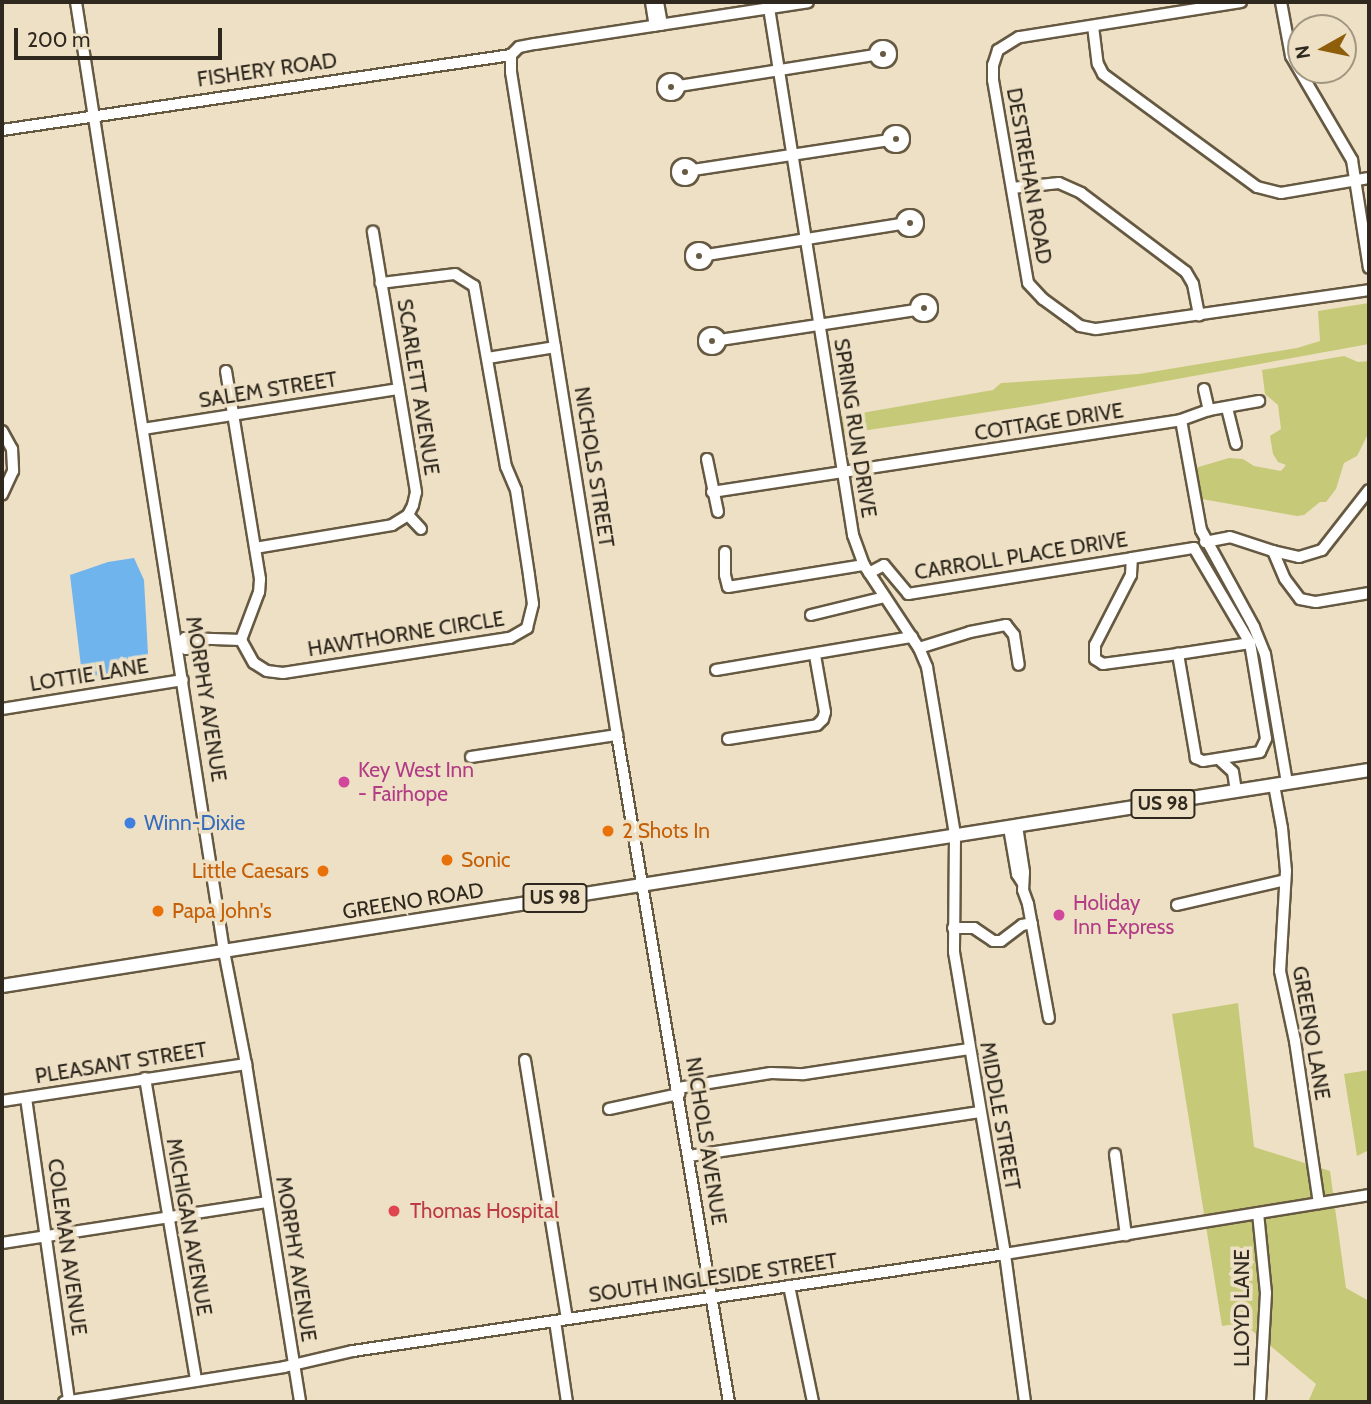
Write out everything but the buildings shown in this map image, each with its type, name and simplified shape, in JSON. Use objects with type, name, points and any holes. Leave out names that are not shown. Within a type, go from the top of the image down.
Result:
[{"type":"main road","name":"US 98","points":[[955,835],[1369,770]]},
{"type":"main road","name":"GREENO ROAD","points":[[2,986],[955,835]]},
{"type":"street","name":"MORPHY AVENUE","points":[[76,2],[224,951],[246,1064],[300,1402]]},
{"type":"street","points":[[651,2],[659,25]]},
{"type":"street","points":[[659,2],[659,25]]},
{"type":"street","name":"FISHERY ROAD","points":[[2,130],[511,55],[519,47],[808,2]]},
{"type":"street","name":"DESTREHAN ROAD","points":[[1241,2],[1011,40],[994,58],[993,80],[1028,282],[1042,299],[1074,322],[1096,330],[1369,289]]},
{"type":"street","points":[[1281,2],[1291,56],[1349,153],[1356,180],[1369,268]]},
{"type":"street","name":"SPRING RUN DRIVE","points":[[769,8],[853,535],[867,569],[919,648],[927,667],[955,835]]},
{"type":"street","points":[[1093,26],[1098,65],[1103,74],[1257,187],[1281,192],[1369,178]]},
{"type":"street","name":"NICHOLS STREET","points":[[511,55],[513,85],[643,886]]},
{"type":"street","points":[[679,86],[874,55]]},
{"type":"street","points":[[693,170],[888,140]]},
{"type":"street","points":[[1012,188],[1059,183],[1081,193],[1186,272],[1193,284],[1199,315]]},
{"type":"street","points":[[707,255],[901,224]]},
{"type":"street","name":"SCARLETT AVENUE","points":[[373,232],[416,492],[408,515]]},
{"type":"street","points":[[381,283],[445,274],[466,278],[474,286],[478,299],[488,358],[555,347]]},
{"type":"street","points":[[720,340],[916,310]]},
{"type":"street","name":"HAWTHORNE CIRCLE","points":[[241,640],[254,663],[267,671],[283,673],[518,635],[527,628],[533,604],[516,490],[506,467],[488,358]]},
{"type":"street","points":[[178,645],[185,638],[241,640],[259,592],[255,548],[226,371]]},
{"type":"street","name":"SALEM STREET","points":[[143,429],[399,389]]},
{"type":"street","points":[[1204,389],[1209,410]]},
{"type":"street","name":"COTTAGE DRIVE","points":[[712,492],[1181,420],[1209,410],[1259,401]]},
{"type":"street","points":[[1227,408],[1236,444]]},
{"type":"street","name":"GREENO LANE","points":[[1181,420],[1198,523],[1205,542],[1261,640],[1280,784],[1284,842],[1285,880],[1280,971],[1298,1055],[1319,1203]]},
{"type":"street","points":[[2,430],[12,449],[13,471],[2,495]]},
{"type":"street","points":[[707,459],[718,512]]},
{"type":"street","points":[[1205,542],[1230,537],[1299,557],[1322,550],[1369,490]]},
{"type":"street","points":[[255,548],[392,525],[408,515],[421,529]]},
{"type":"street","name":"CARROLL PLACE DRIVE","points":[[867,569],[884,565],[908,594],[1194,548],[1250,643]]},
{"type":"street","points":[[1273,551],[1285,579],[1300,599],[1316,602],[1369,593]]},
{"type":"street","points":[[725,552],[728,587],[867,569]]},
{"type":"street","points":[[1132,558],[1131,575],[1094,645],[1093,655],[1103,664],[1250,643],[1266,744],[1260,752],[1239,756],[1225,755],[1219,759],[1203,761],[1194,755],[1178,654]]},
{"type":"street","points":[[811,615],[885,597]]},
{"type":"street","points":[[919,648],[970,632],[1006,625],[1014,635],[1019,664]]},
{"type":"street","points":[[716,670],[912,637]]},
{"type":"street","points":[[728,739],[817,725],[825,712],[815,655]]},
{"type":"street","name":"LOTTIE LANE","points":[[2,709],[183,680]]},
{"type":"street","points":[[471,757],[617,735]]},
{"type":"street","points":[[1236,792],[1233,772],[1239,756]]},
{"type":"street","points":[[1219,759],[1233,772]]},
{"type":"street","points":[[1013,827],[1017,874],[1022,882],[1032,923],[1048,1018]]},
{"type":"street","name":"MIDDLE STREET","points":[[955,835],[957,879],[953,928],[969,1049],[1005,1254],[1025,1402]]},
{"type":"street","points":[[1177,905],[1285,880]]},
{"type":"street","name":"NICHOLS AVENUE","points":[[643,886],[729,1402]]},
{"type":"street","points":[[953,928],[974,928],[993,941],[1001,941],[1022,925],[1032,923]]},
{"type":"street","points":[[609,1109],[678,1091],[771,1073],[804,1074],[969,1049]]},
{"type":"street","points":[[525,1060],[567,1319]]},
{"type":"street","name":"PLEASANT STREET","points":[[2,1101],[246,1064]]},
{"type":"street","name":"MICHIGAN AVENUE","points":[[145,1078],[196,1381]]},
{"type":"street","name":"COLEMAN AVENUE","points":[[26,1098],[47,1235],[66,1402]]},
{"type":"street","points":[[689,1156],[980,1112]]},
{"type":"street","points":[[1115,1154],[1126,1235]]},
{"type":"street","name":"SOUTH INGLESIDE STREET","points":[[66,1402],[294,1364],[353,1351],[1005,1254],[1369,1195]]},
{"type":"street","points":[[2,1243],[268,1202]]},
{"type":"street","name":"LLOYD LANE","points":[[1258,1213],[1266,1293],[1260,1402]]},
{"type":"street","points":[[789,1286],[813,1402]]},
{"type":"street","points":[[555,1321],[566,1402]]},
{"type":"green space","points":[[1369,303],[1369,344],[1034,405],[842,434],[839,417],[993,390],[1001,383],[1139,374],[1297,348],[1320,341],[1318,311]]},
{"type":"green space","points":[[1344,356],[1358,362],[1369,361],[1369,432],[1357,456],[1344,463],[1336,489],[1326,502],[1320,502],[1304,515],[1297,516],[1202,499],[1195,468],[1229,458],[1243,459],[1254,466],[1281,471],[1286,465],[1278,462],[1273,454],[1270,436],[1281,429],[1278,405],[1265,394],[1262,370]]},
{"type":"green space","points":[[1238,1003],[1254,1147],[1330,1171],[1346,1288],[1369,1301],[1369,1402],[1308,1402],[1316,1384],[1243,1323],[1222,1326],[1172,1014]]},
{"type":"green space","points":[[1369,1070],[1369,1150],[1357,1156],[1344,1074]]},
{"type":"water","points":[[134,558],[144,580],[149,672],[83,683],[70,575],[108,562]]},
{"type":"place","name":"Key West Inn - Fairhope","points":[[344,782]]},
{"type":"place","name":"Winn-Dixie","points":[[130,823]]},
{"type":"place","name":"2 Shots In","points":[[608,831]]},
{"type":"place","name":"Sonic","points":[[447,860]]},
{"type":"place","name":"Little Caesars","points":[[323,871]]},
{"type":"place","name":"Papa John's","points":[[158,911]]},
{"type":"place","name":"Holiday Inn Express","points":[[1059,915]]},
{"type":"place","name":"Thomas Hospital","points":[[394,1211]]}]
